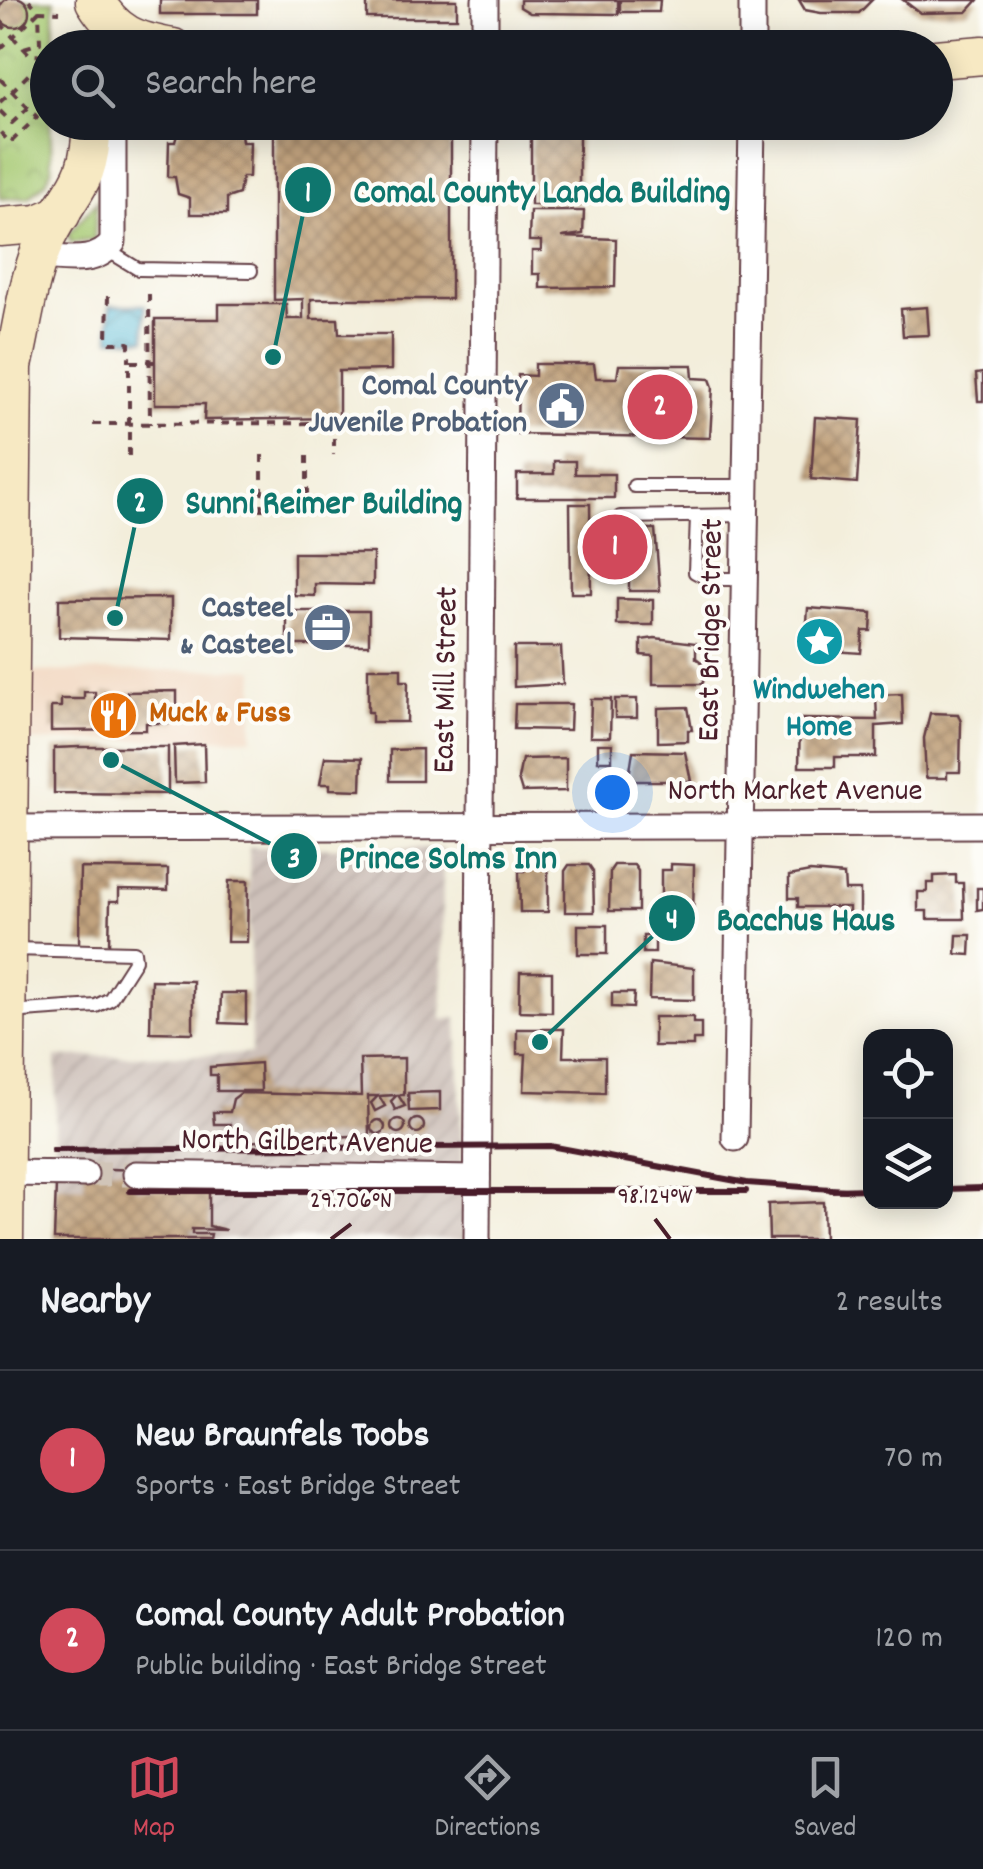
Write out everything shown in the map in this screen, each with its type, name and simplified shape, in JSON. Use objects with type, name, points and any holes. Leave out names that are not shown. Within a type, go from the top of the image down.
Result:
[{"type":"main road","points":[[83,4],[110,26]]},
{"type":"main road","points":[[953,57],[983,54]]},
{"type":"main road","points":[[4,1239],[5,538],[13,366],[40,257],[79,190],[95,140]]},
{"type":"main road","points":[[0,227],[38,224],[62,214]]},
{"type":"main road","points":[[0,313],[13,366]]},
{"type":"street","points":[[485,30],[486,0]]},
{"type":"street","points":[[752,0],[752,30]]},
{"type":"street","points":[[953,64],[983,75]]},
{"type":"street","points":[[40,257],[81,259],[108,250],[114,232],[101,140]]},
{"type":"street","name":"East Mill Street","points":[[477,1239],[477,827],[487,369],[486,140]]},
{"type":"street","name":"East Bridge Street","points":[[735,1138],[752,140]]},
{"type":"street","name":"North Market Avenue","points":[[4,828],[983,826]]},
{"type":"street","points":[[4,1172],[85,1174]]},
{"type":"street","name":"North Gilbert Avenue","points":[[136,1174],[477,1179]]},
{"type":"lane","points":[[108,250],[138,268],[250,271]]},
{"type":"lane","points":[[634,486],[747,486]]},
{"type":"lane","points":[[697,516],[695,572],[708,579],[746,579]]},
{"type":"lane","points":[[620,517],[747,516]]},
{"type":"lane","points":[[6,1012],[96,1006],[119,988],[135,960],[134,952],[7,949]]},
{"type":"path","points":[[28,0],[39,11],[40,30]]},
{"type":"path","points":[[0,49],[39,11],[83,4]]},
{"type":"path","points":[[0,23],[30,55]]},
{"type":"path","points":[[24,48],[30,46]]},
{"type":"path","points":[[0,78],[28,108],[12,123],[0,111]]},
{"type":"path","points":[[0,102],[30,78]]},
{"type":"path","points":[[0,132],[10,143],[30,127]]},
{"type":"path","points":[[150,294],[150,424]]},
{"type":"path","points":[[108,296],[108,341],[130,343],[130,456]]},
{"type":"path","points":[[129,362],[153,362]]},
{"type":"path","points":[[93,424],[334,423],[334,455]]},
{"type":"path","points":[[262,455],[262,512]]},
{"type":"path","points":[[307,455],[307,512]]},
{"type":"shaded area","points":[[255,669],[252,738],[0,742],[0,672]]},
{"type":"shaded area","points":[[249,847],[443,848],[442,1020],[457,1018],[465,1239],[54,1239],[56,1057],[251,1054]]},
{"type":"green space","points":[[0,0],[54,0],[54,30],[30,30],[30,140],[51,140],[52,168],[46,182],[29,197],[0,199]]},
{"type":"green space","points":[[97,201],[94,240],[71,243],[68,234]]},
{"type":"water","points":[[110,305],[145,305],[145,339],[110,339]]},
{"type":"building","points":[[6,-1],[22,-1],[28,6],[28,18],[20,26],[8,26],[0,18],[0,6]]},
{"type":"building","points":[[160,0],[257,0],[257,14],[160,14]]},
{"type":"building","points":[[367,0],[457,0],[457,18],[367,18]]},
{"type":"building","points":[[520,0],[618,0],[618,14],[530,13],[520,7]]},
{"type":"building","points":[[620,0],[660,0],[659,12],[620,12]]},
{"type":"building","points":[[799,0],[872,0],[859,13],[821,13],[805,10]]},
{"type":"building","points":[[903,0],[978,0],[967,12],[920,13]]},
{"type":"building","points":[[274,140],[451,140],[451,299],[311,299],[311,319],[338,319],[339,334],[391,334],[391,370],[339,371],[339,418],[204,420],[205,404],[155,404],[155,319],[219,319],[219,304],[286,304],[287,319],[303,319],[303,299],[274,300]]},
{"type":"building","points":[[531,140],[579,140],[579,205],[531,205]]},
{"type":"building","points":[[169,142],[250,142],[249,177],[242,177],[239,194],[227,198],[227,214],[190,214],[190,198],[178,194],[175,177],[168,177]]},
{"type":"building","points":[[530,211],[584,211],[583,234],[562,237],[616,239],[615,287],[540,288],[540,274],[532,274],[532,251],[541,251],[541,241],[529,241]]},
{"type":"building","points":[[927,307],[929,335],[903,336],[901,309]]},
{"type":"building","points":[[535,364],[594,364],[596,378],[617,378],[619,365],[692,365],[693,378],[710,379],[713,387],[710,438],[517,434],[518,375],[535,376]]},
{"type":"building","points":[[983,373],[983,401],[978,401],[976,374]]},
{"type":"building","points":[[815,417],[861,420],[857,483],[811,479]]},
{"type":"building","points":[[554,461],[575,461],[575,474],[614,474],[614,498],[517,498],[517,474],[554,474]]},
{"type":"building","points":[[570,504],[590,504],[591,593],[571,593]]},
{"type":"building","points":[[629,529],[655,529],[660,591],[629,591]]},
{"type":"building","points":[[294,553],[373,553],[373,585],[315,584],[315,596],[294,595]]},
{"type":"building","points":[[171,598],[171,640],[59,637],[59,599]]},
{"type":"building","points":[[617,599],[653,600],[653,625],[617,625]]},
{"type":"building","points":[[808,608],[872,613],[871,631],[863,631],[861,653],[805,649]]},
{"type":"building","name":"Casteel & Casteel","points":[[287,611],[369,611],[369,645],[287,645]]},
{"type":"building","points":[[641,640],[696,643],[696,658],[704,664],[703,684],[653,684],[653,656],[641,655]]},
{"type":"building","points":[[514,647],[561,647],[563,684],[514,687]]},
{"type":"building","points":[[368,668],[401,668],[401,681],[408,681],[407,722],[372,722],[372,712],[368,712]]},
{"type":"building","name":"Muck & Fuss","points":[[177,691],[177,723],[146,723],[146,730],[51,731],[51,707],[61,707],[61,699],[84,699],[84,692],[95,692],[95,699],[104,699],[105,692],[116,692],[116,699],[127,698],[127,692]]},
{"type":"building","points":[[902,694],[903,724],[876,726],[876,757],[835,757],[835,767],[799,767],[800,719],[877,720],[876,695]]},
{"type":"building","points":[[591,699],[611,699],[610,737],[590,737]]},
{"type":"building","points":[[615,699],[637,699],[637,718],[615,718]]},
{"type":"building","points":[[515,704],[571,704],[570,730],[514,729]]},
{"type":"building","points":[[688,707],[692,730],[688,730],[688,741],[658,742],[658,708]]},
{"type":"building","points":[[930,713],[958,714],[961,722],[960,772],[947,772],[947,778],[926,778],[924,738]]},
{"type":"building","points":[[204,744],[205,782],[175,783],[174,746]]},
{"type":"building","points":[[598,744],[612,744],[612,761],[598,761]]},
{"type":"building","points":[[168,747],[168,794],[54,793],[54,748]]},
{"type":"building","points":[[422,749],[422,781],[390,781],[390,750]]},
{"type":"building","points":[[633,751],[685,752],[691,781],[633,781],[629,777]]},
{"type":"building","points":[[325,757],[362,758],[361,790],[330,789],[330,784],[320,784]]},
{"type":"building","points":[[566,758],[566,791],[522,792],[518,779],[522,759]]},
{"type":"building","points":[[671,864],[694,865],[693,918],[661,918],[661,870],[671,870]]},
{"type":"building","points":[[524,865],[544,865],[548,871],[548,912],[520,912],[519,871],[524,871]]},
{"type":"building","points":[[569,865],[589,865],[593,871],[594,912],[565,912],[565,871]]},
{"type":"building","points":[[614,865],[634,865],[638,871],[638,911],[609,911],[610,871]]},
{"type":"building","points":[[80,868],[168,869],[168,890],[119,889],[119,901],[110,901],[109,945],[79,945]]},
{"type":"building","points":[[810,872],[844,875],[845,890],[860,890],[860,926],[840,926],[841,912],[849,912],[849,907],[798,907],[798,898],[789,898],[789,876]]},
{"type":"building","points":[[956,875],[956,883],[963,883],[964,919],[927,919],[927,911],[918,911],[918,892],[927,892],[927,883],[934,883],[934,876]]},
{"type":"building","points":[[229,881],[248,881],[247,942],[227,942]]},
{"type":"building","points":[[977,888],[983,888],[983,909],[977,910]]},
{"type":"building","points":[[578,925],[607,925],[607,954],[578,954]]},
{"type":"building","points":[[957,935],[971,935],[970,955],[956,954]]},
{"type":"building","points":[[643,936],[655,936],[655,953],[643,953]]},
{"type":"building","points":[[650,963],[694,968],[694,1000],[649,999]]},
{"type":"building","points":[[520,972],[552,972],[552,1012],[519,1011]]},
{"type":"building","points":[[151,980],[193,981],[193,1033],[150,1032]]},
{"type":"building","points":[[221,993],[246,993],[246,1024],[220,1023]]},
{"type":"building","points":[[612,993],[634,993],[633,1008],[612,1007]]},
{"type":"building","points":[[654,1017],[693,1017],[693,1023],[701,1023],[701,1040],[693,1040],[693,1046],[654,1046]]},
{"type":"building","points":[[517,1029],[564,1029],[563,1057],[605,1057],[605,1093],[524,1091],[526,1054],[517,1054]]},
{"type":"building","points":[[404,1058],[404,1095],[398,1095],[405,1106],[395,1110],[391,1101],[397,1095],[379,1096],[385,1106],[375,1111],[371,1103],[378,1096],[368,1096],[369,1135],[242,1142],[231,1133],[230,1124],[214,1124],[213,1112],[230,1112],[233,1099],[241,1093],[361,1096],[360,1059]]},
{"type":"building","points":[[260,1063],[261,1091],[217,1091],[217,1075],[210,1075],[210,1067]]},
{"type":"building","points":[[440,1092],[440,1110],[409,1111],[408,1093]]},
{"type":"building","points":[[398,1119],[405,1126],[398,1133],[391,1126]]},
{"type":"building","points":[[417,1119],[424,1126],[417,1133],[410,1126]]},
{"type":"building","points":[[378,1120],[385,1127],[378,1134],[371,1127]]},
{"type":"building","points":[[85,1168],[136,1170],[135,1189],[209,1191],[209,1226],[226,1230],[192,1229],[192,1234],[211,1234],[210,1239],[54,1239],[56,1185],[84,1187]]},
{"type":"building","points":[[823,1202],[824,1239],[769,1239],[768,1204]]},
{"type":"tunnel","points":[[85,1174],[136,1174]]},
{"type":"railway","points":[[53,1150],[550,1146],[747,1183],[845,1190]]},
{"type":"railway","points":[[953,1189],[983,1188]]},
{"type":"railway","points":[[831,1190],[863,1189]]},
{"type":"railway","points":[[130,1191],[746,1191]]},
{"type":"place","name":"Comal County Landa Building","points":[[273,357]]},
{"type":"place","name":"Comal County Juvenile Probation","points":[[562,406]]},
{"type":"place","name":"Comal County Adult Probation","points":[[660,407]]},
{"type":"place","name":"New Braunfels Toobs","points":[[615,547]]},
{"type":"place","name":"Sunni Reimer Building","points":[[115,618]]},
{"type":"place","name":"Casteel & Casteel","points":[[328,628]]},
{"type":"place","name":"Windwehen Home","points":[[819,642]]},
{"type":"place","name":"Muck & Fuss","points":[[114,715]]},
{"type":"place","name":"Prince Solms Inn","points":[[111,760]]},
{"type":"place","name":"Bacchus Haus","points":[[540,1042]]}]
